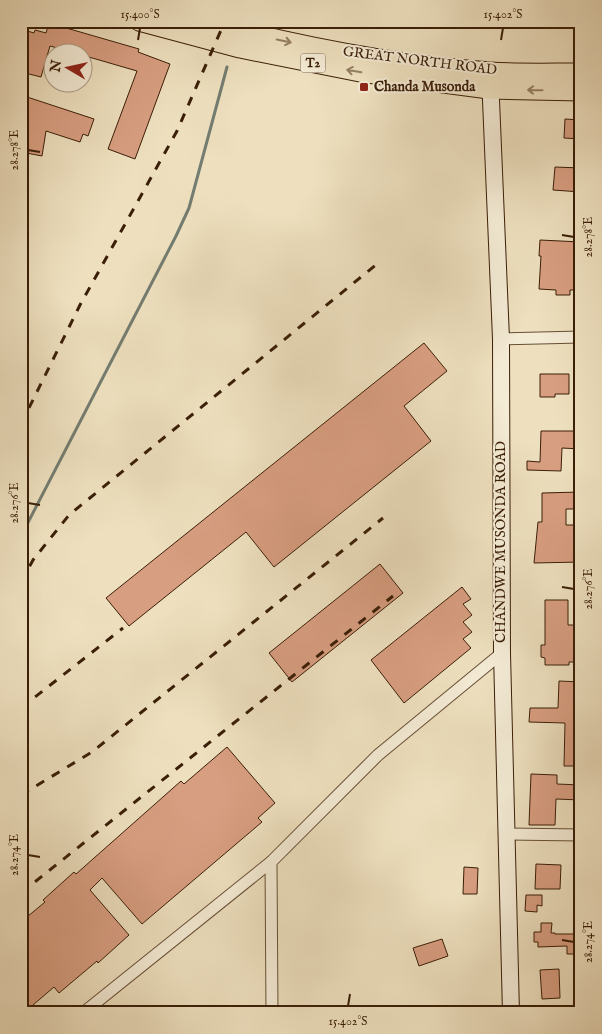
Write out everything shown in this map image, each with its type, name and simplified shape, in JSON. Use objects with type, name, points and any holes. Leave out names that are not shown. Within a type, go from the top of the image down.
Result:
[{"type":"main road","name":"GREAT NORTH ROAD","points":[[139,21],[224,44],[324,65],[400,78],[490,80],[581,73]]},
{"type":"main road","name":"GREAT NORTH ROAD","points":[[212,22],[274,39],[490,80],[581,91]]},
{"type":"street","name":"CHANDWE MUSONDA ROAD","points":[[490,80],[501,339],[502,653],[511,1013]]},
{"type":"street","points":[[501,339],[581,337]]},
{"type":"street","points":[[83,1013],[270,862],[378,755],[502,653]]},
{"type":"street","points":[[507,834],[581,834]]},
{"type":"street","points":[[270,862],[272,1013]]},
{"type":"building","points":[[49,23],[139,49],[138,52],[170,64],[135,159],[108,149],[137,71],[92,58],[92,42],[42,42],[41,77],[21,72],[21,29],[34,33],[35,30],[46,33]]},
{"type":"building","points":[[21,95],[94,119],[88,136],[83,134],[80,142],[46,131],[42,156],[21,152]]},
{"type":"building","points":[[565,119],[581,120],[581,139],[564,138]]},
{"type":"building","points":[[555,167],[581,168],[581,192],[553,190]]},
{"type":"building","points":[[540,240],[581,242],[581,290],[570,290],[570,295],[556,295],[556,290],[539,289]]},
{"type":"building","points":[[424,343],[447,371],[404,406],[431,441],[274,567],[246,532],[129,626],[106,598]]},
{"type":"building","points":[[540,374],[569,374],[569,394],[555,394],[555,397],[540,397]]},
{"type":"building","points":[[541,431],[581,431],[581,449],[562,448],[561,471],[527,470],[527,461],[540,462]]},
{"type":"building","points":[[581,492],[581,509],[566,509],[566,525],[576,525],[575,549],[581,549],[581,562],[534,563],[538,522],[542,522],[542,493]]},
{"type":"building","points":[[380,564],[403,593],[292,682],[269,653]]},
{"type":"building","points":[[462,587],[471,599],[463,604],[472,615],[463,622],[472,632],[463,639],[471,648],[404,703],[371,660]]},
{"type":"building","points":[[545,600],[568,600],[568,625],[581,625],[581,662],[569,662],[569,665],[545,665],[545,658],[541,657],[541,645],[545,645]]},
{"type":"building","points":[[559,681],[581,682],[581,711],[575,711],[574,766],[564,766],[565,723],[529,722],[530,708],[558,708]]},
{"type":"building","points":[[227,747],[275,803],[258,818],[262,822],[142,924],[102,878],[90,890],[129,935],[98,963],[97,961],[59,993],[54,987],[26,1011],[21,1005],[21,922],[45,902],[43,900],[74,872],[76,874],[181,781],[184,784]]},
{"type":"building","points":[[531,774],[557,775],[557,784],[581,785],[581,800],[556,799],[555,825],[529,825]]},
{"type":"building","points":[[536,864],[561,865],[560,889],[535,889]]},
{"type":"building","points":[[464,867],[478,868],[477,894],[463,894]]},
{"type":"building","points":[[526,895],[542,895],[542,906],[537,905],[537,912],[525,911]]},
{"type":"building","points":[[541,923],[552,923],[551,933],[580,934],[581,954],[567,954],[567,946],[538,947],[538,942],[534,942],[534,932],[541,932]]},
{"type":"building","points":[[442,939],[448,956],[419,966],[413,948]]},
{"type":"building","points":[[559,969],[560,998],[542,999],[540,970]]},
{"type":"waterway","points":[[21,536],[189,208],[227,67]]},
{"type":"railway","points":[[21,424],[80,305],[177,131],[225,21]]},
{"type":"railway","points":[[21,582],[33,560],[69,515],[377,264]]},
{"type":"railway","points":[[21,795],[92,752],[383,518]]},
{"type":"railway","points":[[21,893],[393,596]]},
{"type":"railway","points":[[21,708],[123,628]]},
{"type":"place","name":"Chanda Musonda","points":[[364,87]]}]
